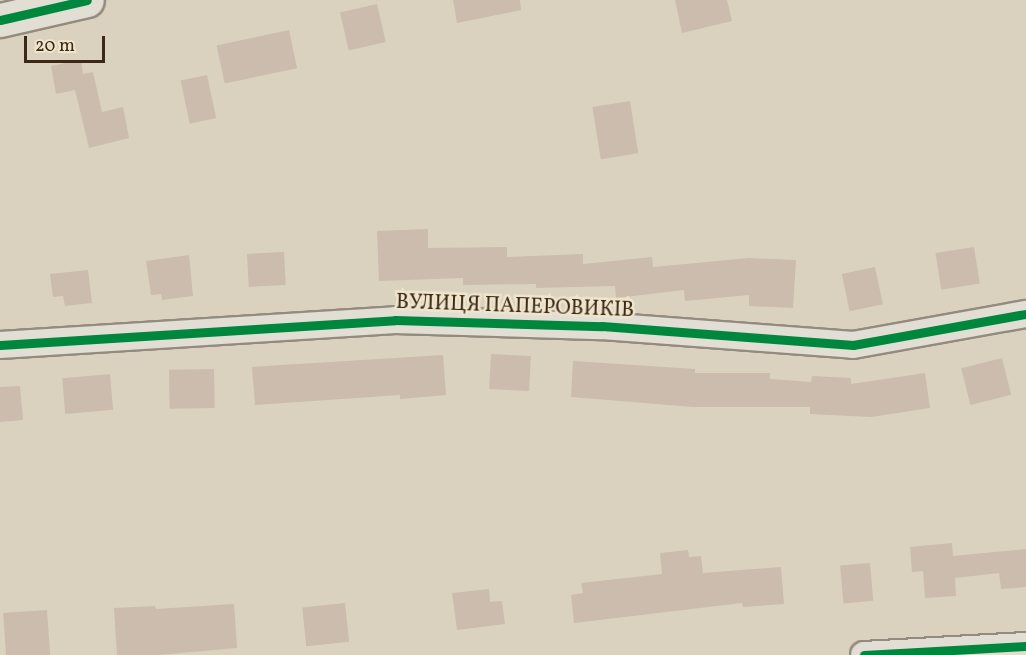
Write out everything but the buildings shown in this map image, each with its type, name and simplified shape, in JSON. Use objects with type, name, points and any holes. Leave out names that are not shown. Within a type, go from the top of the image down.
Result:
[{"type":"street","points":[[0,20],[87,0]]},
{"type":"street","name":"ВУЛИЦЯ ПАПЕРОВИКІВ","points":[[0,345],[395,320],[602,326],[853,345],[1026,314]]},
{"type":"street","points":[[864,655],[1026,646]]},
{"type":"cycle path","points":[[0,20],[87,0]]},
{"type":"cycle path","points":[[0,345],[395,320],[602,326],[853,345],[1026,314]]},
{"type":"cycle path","points":[[864,655],[1026,646]]}]
